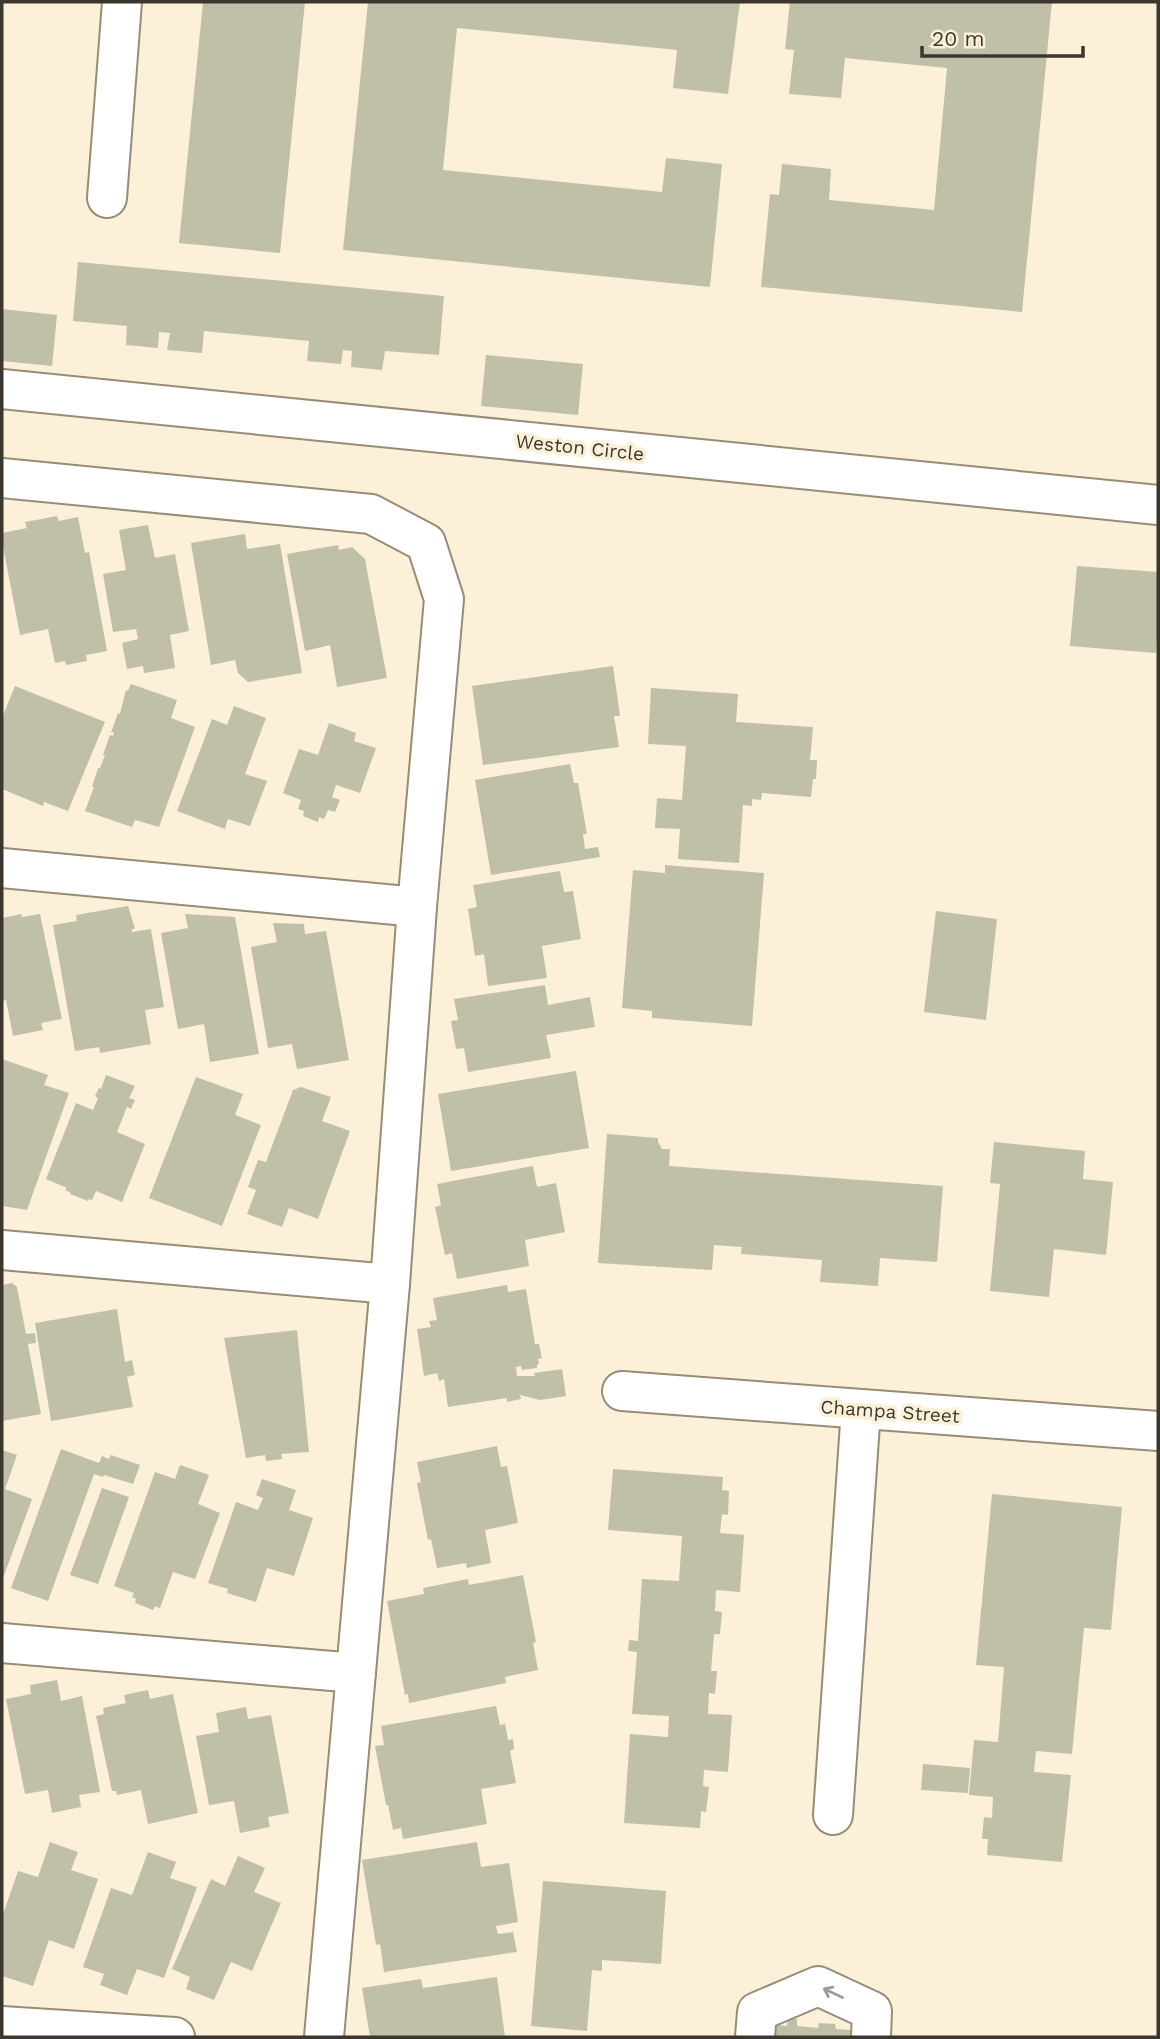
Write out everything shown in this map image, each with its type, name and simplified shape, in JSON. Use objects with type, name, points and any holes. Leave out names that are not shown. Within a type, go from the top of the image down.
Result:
[{"type":"street","points":[[107,198],[122,2]]},
{"type":"street","name":"Weston Circle","points":[[2,389],[1158,506]]},
{"type":"street","points":[[2,478],[371,514],[426,543],[444,599],[417,907],[390,1284],[324,2037]]},
{"type":"street","points":[[2,869],[417,907]]},
{"type":"street","points":[[2,1250],[390,1284]]},
{"type":"street","name":"Champa Street","points":[[622,1391],[1158,1431]]},
{"type":"street","points":[[833,1815],[861,1409]]},
{"type":"street","points":[[2,1643],[356,1673]]},
{"type":"street","points":[[755,2037],[757,2012],[818,1986],[872,2011],[871,2037]]},
{"type":"street","points":[[2,2026],[175,2037]]},
{"type":"building","points":[[203,2],[305,2],[280,253],[179,243]]},
{"type":"building","points":[[368,2],[740,2],[728,94],[673,88],[677,50],[457,28],[443,170],[662,192],[666,158],[722,164],[710,287],[343,250]]},
{"type":"building","points":[[790,2],[1052,2],[1022,312],[761,287],[770,194],[779,195],[782,164],[831,169],[829,200],[934,210],[947,68],[845,58],[841,98],[789,94],[794,50],[785,49]]},
{"type":"building","points":[[78,262],[444,296],[439,355],[385,351],[382,370],[351,367],[352,351],[343,350],[341,364],[307,361],[309,341],[204,331],[202,353],[167,350],[170,333],[159,332],[158,348],[126,345],[127,326],[73,321]]},
{"type":"building","points":[[2,309],[57,315],[52,366],[2,361]]},
{"type":"building","points":[[486,355],[583,364],[578,415],[481,406]]},
{"type":"building","points":[[57,516],[59,521],[78,517],[85,553],[89,552],[107,651],[86,655],[87,661],[66,665],[65,661],[55,663],[48,629],[20,635],[2,541],[2,533],[27,528],[25,522]]},
{"type":"building","points":[[148,525],[155,558],[175,554],[189,631],[170,635],[175,668],[144,673],[143,666],[127,669],[122,643],[138,639],[136,629],[113,632],[103,574],[126,570],[119,530]]},
{"type":"building","points":[[245,534],[247,549],[280,544],[302,673],[248,682],[238,673],[235,660],[211,665],[191,543]]},
{"type":"building","points":[[338,545],[339,550],[352,547],[365,559],[387,678],[337,687],[330,645],[305,651],[287,554]]},
{"type":"building","points":[[1077,566],[1158,572],[1156,653],[1070,646]]},
{"type":"building","points":[[613,666],[620,716],[614,716],[619,747],[483,765],[472,686]]},
{"type":"building","points":[[131,684],[177,700],[171,718],[195,727],[159,827],[135,820],[132,827],[85,811],[110,735],[113,736],[114,732],[111,733],[118,713],[120,714],[126,690],[128,691]]},
{"type":"building","points":[[15,686],[105,722],[68,811],[44,802],[43,806],[2,789],[2,718]]},
{"type":"building","points":[[651,688],[738,694],[736,722],[813,727],[810,760],[817,760],[811,797],[762,793],[761,800],[752,799],[752,806],[743,805],[739,863],[678,859],[680,829],[655,828],[657,798],[682,800],[686,746],[648,744]]},
{"type":"building","points":[[234,706],[266,718],[245,774],[267,781],[250,826],[228,819],[225,829],[177,811],[212,719],[227,725]]},
{"type":"building","points":[[329,723],[356,733],[354,741],[376,748],[360,793],[336,785],[332,797],[340,800],[335,812],[328,810],[324,819],[319,817],[318,822],[303,816],[304,811],[298,809],[301,800],[283,793],[299,749],[318,755]]},
{"type":"building","points":[[570,764],[574,783],[578,783],[587,834],[583,834],[585,849],[598,847],[600,857],[491,875],[475,780]]},
{"type":"building","points":[[665,865],[764,873],[752,1026],[652,1018],[652,1011],[622,1008],[633,870],[665,873]]},
{"type":"building","points":[[560,871],[564,892],[573,891],[581,939],[542,946],[547,978],[488,986],[484,954],[475,956],[468,909],[477,907],[473,885]]},
{"type":"building","points":[[128,906],[135,929],[132,929],[132,932],[151,929],[164,1007],[145,1010],[151,1044],[100,1053],[99,1047],[75,1051],[53,925],[77,921],[76,915]]},
{"type":"building","points":[[936,911],[997,919],[986,1020],[924,1012]]},
{"type":"building","points":[[21,914],[22,917],[40,914],[62,1019],[41,1023],[43,1030],[13,1036],[6,1000],[2,1001],[2,918]]},
{"type":"building","points":[[185,914],[235,917],[259,1054],[210,1062],[204,1024],[178,1029],[161,933],[188,928]]},
{"type":"building","points":[[273,923],[304,924],[305,934],[326,931],[349,1060],[297,1069],[292,1044],[268,1048],[251,947],[277,942]]},
{"type":"building","points":[[545,985],[548,1005],[590,997],[595,1027],[546,1035],[551,1058],[468,1072],[464,1048],[456,1049],[451,1021],[458,1020],[454,999]]},
{"type":"building","points":[[2,1059],[48,1075],[44,1085],[69,1093],[27,1210],[2,1206]]},
{"type":"building","points":[[576,1071],[589,1148],[451,1171],[438,1094]]},
{"type":"building","points":[[106,1075],[135,1086],[129,1098],[135,1100],[131,1109],[127,1107],[117,1132],[145,1144],[122,1202],[96,1191],[92,1200],[88,1201],[70,1194],[65,1190],[67,1188],[46,1179],[76,1103],[93,1110],[98,1098],[95,1096]]},
{"type":"building","points":[[196,1077],[243,1094],[235,1115],[261,1125],[222,1226],[149,1198]]},
{"type":"building","points":[[301,1087],[331,1097],[322,1121],[350,1131],[318,1219],[289,1208],[282,1227],[247,1214],[256,1190],[248,1187],[258,1160],[266,1162],[293,1090]]},
{"type":"building","points":[[607,1134],[658,1138],[662,1149],[670,1149],[669,1166],[943,1186],[937,1262],[880,1258],[878,1286],[820,1282],[822,1260],[741,1254],[742,1247],[714,1245],[712,1270],[598,1263]]},
{"type":"building","points":[[994,1142],[1085,1151],[1083,1179],[1113,1182],[1106,1255],[1054,1249],[1049,1297],[990,1291],[1000,1184],[990,1183]]},
{"type":"building","points":[[533,1166],[537,1187],[556,1183],[565,1232],[525,1240],[529,1266],[457,1279],[452,1253],[445,1255],[435,1207],[441,1205],[437,1184]]},
{"type":"building","points":[[12,1283],[17,1287],[26,1334],[35,1333],[36,1343],[28,1344],[41,1414],[2,1421],[2,1285]]},
{"type":"building","points":[[507,1285],[508,1292],[526,1289],[535,1344],[539,1344],[542,1358],[538,1359],[537,1368],[522,1370],[521,1366],[516,1367],[517,1376],[535,1376],[534,1373],[562,1369],[566,1396],[540,1400],[520,1395],[521,1399],[507,1402],[507,1398],[448,1407],[444,1379],[439,1381],[437,1373],[424,1376],[417,1329],[431,1327],[429,1321],[437,1320],[433,1298]]},
{"type":"building","points":[[117,1309],[125,1362],[132,1360],[135,1375],[127,1377],[133,1407],[51,1421],[35,1323]]},
{"type":"building","points":[[297,1330],[309,1452],[281,1454],[282,1459],[266,1461],[265,1455],[246,1458],[224,1338]]},
{"type":"building","points":[[497,1446],[501,1467],[507,1466],[518,1523],[485,1530],[491,1563],[467,1568],[466,1563],[437,1568],[431,1539],[428,1540],[417,1483],[421,1482],[417,1462]]},
{"type":"building","points":[[61,1449],[99,1463],[102,1456],[109,1459],[111,1455],[140,1465],[133,1484],[94,1474],[48,1601],[11,1588]]},
{"type":"building","points":[[2,1450],[17,1455],[5,1489],[32,1499],[2,1581]]},
{"type":"building","points":[[180,1465],[209,1475],[198,1504],[220,1513],[195,1579],[173,1572],[160,1608],[155,1606],[153,1610],[135,1603],[136,1599],[132,1597],[134,1593],[114,1586],[155,1472],[175,1479]]},
{"type":"building","points":[[613,1469],[723,1477],[722,1490],[729,1491],[728,1515],[722,1514],[720,1533],[744,1535],[740,1592],[716,1590],[715,1611],[722,1612],[720,1634],[714,1634],[711,1671],[717,1671],[715,1694],[709,1693],[708,1714],[732,1715],[728,1772],[704,1770],[703,1786],[709,1787],[706,1812],[701,1811],[700,1828],[624,1823],[630,1734],[668,1737],[669,1716],[632,1714],[637,1652],[628,1651],[629,1640],[638,1641],[642,1579],[679,1581],[682,1536],[608,1530]]},
{"type":"building","points":[[262,1479],[296,1490],[289,1510],[313,1518],[294,1576],[267,1568],[256,1602],[227,1593],[228,1589],[208,1583],[236,1502],[258,1510],[263,1498],[256,1495]]},
{"type":"building","points":[[102,1488],[129,1497],[98,1584],[70,1575]]},
{"type":"building","points":[[992,1494],[1122,1507],[1111,1630],[1084,1628],[1072,1754],[1036,1751],[1034,1772],[1071,1775],[1062,1862],[987,1855],[988,1839],[982,1839],[984,1817],[992,1818],[993,1797],[969,1795],[974,1740],[998,1742],[1004,1667],[976,1665]]},
{"type":"building","points":[[523,1575],[536,1642],[533,1643],[538,1670],[505,1677],[506,1683],[409,1703],[408,1694],[405,1695],[387,1601],[424,1594],[423,1588],[468,1579],[469,1585]]},
{"type":"building","points":[[57,1680],[61,1701],[82,1696],[100,1792],[79,1795],[81,1807],[52,1813],[48,1790],[25,1794],[6,1699],[31,1694],[30,1685]]},
{"type":"building","points":[[148,1690],[150,1699],[173,1694],[198,1813],[148,1824],[141,1790],[117,1795],[116,1791],[112,1791],[96,1716],[104,1714],[103,1708],[126,1703],[124,1695]]},
{"type":"building","points":[[496,1706],[500,1725],[505,1724],[508,1740],[513,1739],[514,1749],[510,1751],[516,1783],[481,1789],[487,1824],[403,1839],[401,1828],[393,1830],[386,1805],[375,1746],[384,1745],[381,1726]]},
{"type":"building","points":[[246,1707],[248,1719],[271,1715],[289,1813],[268,1817],[270,1827],[240,1833],[234,1801],[209,1805],[196,1736],[219,1732],[216,1713]]},
{"type":"building","points":[[923,1764],[970,1768],[968,1793],[921,1790]]},
{"type":"building","points":[[50,1842],[78,1852],[71,1870],[98,1879],[74,1949],[49,1940],[33,1986],[2,1976],[2,1917],[18,1871],[38,1877]]},
{"type":"building","points":[[477,1842],[481,1867],[509,1863],[518,1922],[496,1926],[498,1934],[513,1932],[517,1952],[384,1972],[380,1944],[376,1945],[362,1860]]},
{"type":"building","points":[[148,1852],[176,1862],[170,1878],[197,1887],[164,1978],[137,1969],[127,1995],[100,1985],[104,1974],[83,1967],[111,1888],[132,1895]]},
{"type":"building","points":[[238,1856],[265,1868],[254,1892],[281,1903],[252,1971],[231,1962],[214,2000],[186,1989],[190,1977],[172,1969],[211,1879],[225,1886]]},
{"type":"building","points":[[543,1881],[666,1891],[661,1964],[602,1960],[602,1971],[592,1970],[587,2031],[531,2026]]},
{"type":"building","points":[[497,1977],[505,2037],[370,2037],[362,1988],[421,1979],[423,1988]]},
{"type":"building","points":[[788,2018],[797,2019],[797,2026],[818,2028],[819,2023],[835,2024],[836,2029],[851,2030],[851,2037],[774,2037],[775,2025],[787,2026]]}]
